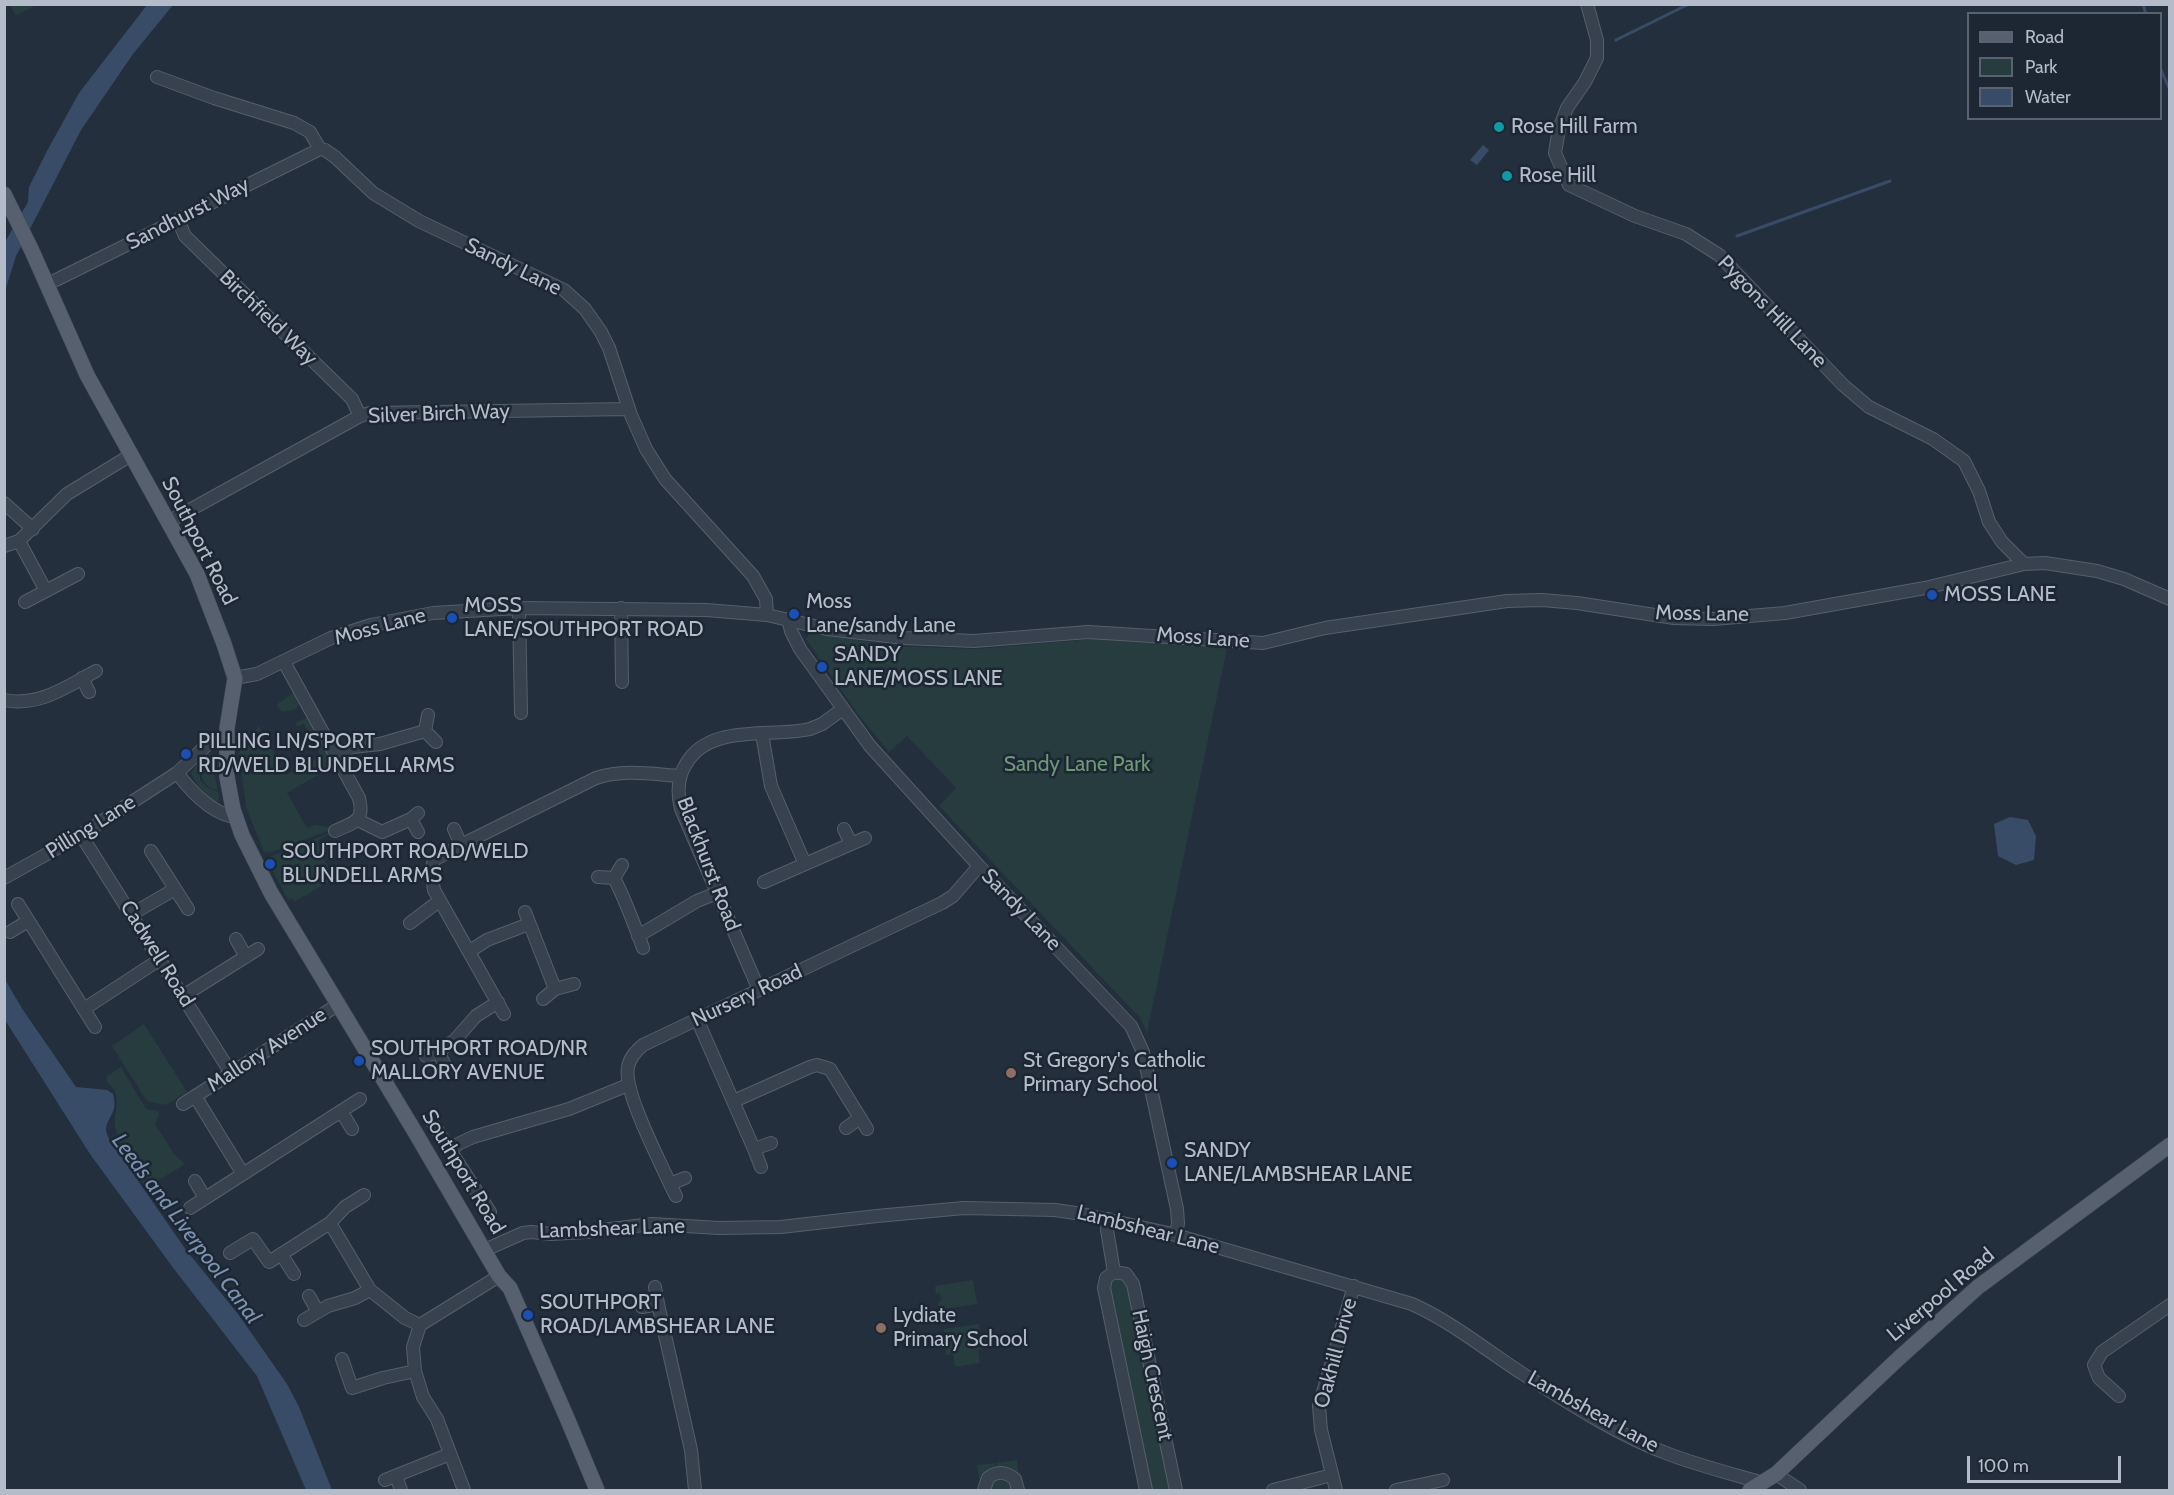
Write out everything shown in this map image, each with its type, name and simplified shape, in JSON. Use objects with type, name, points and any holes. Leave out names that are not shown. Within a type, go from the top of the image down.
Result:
[{"type":"main road","name":"Southport Road","points":[[4,194],[87,375],[197,574],[224,644],[235,678],[227,742],[227,777],[242,835],[261,875],[499,1276],[510,1288],[597,1491]]},
{"type":"main road","name":"Liverpool Road","points":[[1756,1487],[1776,1474],[1978,1287],[2169,1145]]},
{"type":"street","name":"Pygons Hill Lane","points":[[1587,4],[1598,40],[1597,58],[1585,82],[1567,108],[1558,129],[1555,153],[1569,185],[1635,216],[1686,234],[1719,255],[1843,385],[1869,407],[1933,439],[1964,461],[1979,491],[1989,522],[2002,542],[2024,564]]},
{"type":"street","name":"Sandy Lane","points":[[157,77],[294,123],[310,132],[320,149],[334,157],[373,193],[419,221],[564,290],[585,309],[601,332],[609,348],[645,449],[654,464],[753,576],[766,599],[767,615]]},
{"type":"street","name":"Sandhurst Way","points":[[56,280],[320,149]]},
{"type":"street","name":"Birchfield Way","points":[[178,220],[185,236],[351,399],[360,416]]},
{"type":"street","name":"Silver Birch Way","points":[[168,522],[360,416],[370,413],[629,409]]},
{"type":"street","points":[[4,546],[19,541],[67,494],[131,455]]},
{"type":"street","points":[[4,502],[33,529]]},
{"type":"street","points":[[19,541],[46,591]]},
{"type":"street","name":"Moss Lane","points":[[235,678],[252,676],[331,638],[380,622],[433,613],[519,608],[621,608],[767,615],[827,629],[904,638],[974,641],[1088,632],[1263,643],[1325,628],[1507,601],[1542,600],[1577,603],[1674,618],[1713,619],[1785,614],[1925,588],[2024,564],[2045,563],[2097,571],[2133,583],[2169,599]]},
{"type":"street","points":[[25,602],[78,573]]},
{"type":"street","points":[[519,608],[521,714]]},
{"type":"street","points":[[621,608],[621,682]]},
{"type":"street","name":"Sandy Lane","points":[[788,619],[800,649],[870,746],[979,866],[1125,1017],[1136,1034],[1143,1052],[1177,1209],[1176,1235]]},
{"type":"street","points":[[284,662],[359,798],[361,814],[358,820],[335,831]]},
{"type":"street","points":[[4,700],[15,702],[42,699],[96,671]]},
{"type":"street","points":[[82,678],[89,692]]},
{"type":"street","name":"Blackhurst Road","points":[[759,990],[681,809],[678,789],[680,776],[688,759],[704,743],[727,736],[810,729],[822,724],[843,709]]},
{"type":"street","points":[[425,731],[428,715]]},
{"type":"street","points":[[335,756],[352,747],[380,744],[425,731]]},
{"type":"street","points":[[425,731],[436,742]]},
{"type":"street","points":[[762,734],[771,786],[805,864]]},
{"type":"street","name":"Pilling Lane","points":[[4,878],[81,835],[177,773],[209,743],[227,742]]},
{"type":"street","points":[[504,1014],[470,951],[439,901],[431,880],[432,865],[438,856],[596,778],[609,774],[637,772],[680,776]]},
{"type":"street","points":[[177,773],[189,787],[221,814],[236,818]]},
{"type":"street","points":[[358,820],[382,832],[414,816],[418,832]]},
{"type":"street","points":[[454,829],[461,845]]},
{"type":"street","points":[[844,829],[851,844]]},
{"type":"street","name":"Cadwell Road","points":[[81,835],[231,1073]]},
{"type":"street","points":[[764,882],[865,838]]},
{"type":"street","points":[[151,851],[188,909]]},
{"type":"street","points":[[614,878],[622,865]]},
{"type":"street","name":"Nursery Road","points":[[628,1085],[628,1066],[636,1050],[644,1044],[942,903],[953,896],[979,866]]},
{"type":"street","points":[[598,877],[614,878]]},
{"type":"street","points":[[614,878],[626,900],[640,942],[697,901],[717,893]]},
{"type":"street","points":[[132,914],[175,889]]},
{"type":"street","points":[[410,923],[439,901]]},
{"type":"street","points":[[18,904],[95,1027]]},
{"type":"street","points":[[525,912],[555,989]]},
{"type":"street","points":[[10,932],[28,921]]},
{"type":"street","points":[[470,951],[487,940],[530,924]]},
{"type":"street","points":[[236,939],[246,957]]},
{"type":"street","points":[[183,996],[258,949]]},
{"type":"street","points":[[84,1009],[159,960]]},
{"type":"street","points":[[543,999],[555,989],[574,984]]},
{"type":"street","points":[[445,1065],[432,1054],[455,1040],[476,1016],[498,1002]]},
{"type":"street","name":"Mallory Avenue","points":[[183,1104],[339,1004]]},
{"type":"street","points":[[697,1019],[761,1167]]},
{"type":"street","points":[[734,1101],[810,1067],[824,1066],[830,1069],[867,1130]]},
{"type":"street","points":[[450,1151],[458,1144],[473,1137],[569,1109],[628,1085],[676,1197]]},
{"type":"street","name":"Mallory Avenue","points":[[195,1096],[243,1174]]},
{"type":"street","points":[[190,1208],[360,1099]]},
{"type":"street","points":[[341,1111],[351,1129]]},
{"type":"street","points":[[846,1128],[860,1118]]},
{"type":"street","points":[[432,1122],[490,1212]]},
{"type":"street","points":[[754,1149],[771,1143]]},
{"type":"street","points":[[670,1184],[685,1179]]},
{"type":"street","points":[[195,1181],[205,1198]]},
{"type":"street","points":[[230,1253],[253,1239],[269,1262],[330,1222],[345,1208],[364,1196]]},
{"type":"street","name":"Lambshear Lane","points":[[485,1250],[523,1233],[578,1233],[652,1224],[719,1228],[781,1227],[877,1215],[991,1208],[1066,1211],[1176,1235],[1412,1304],[1442,1319],[1524,1374],[1605,1423],[1670,1455],[1756,1487]]},
{"type":"street","name":"Haigh Crescent","points":[[1108,1220],[1107,1230],[1114,1272]]},
{"type":"street","points":[[330,1222],[370,1290],[405,1318],[420,1325]]},
{"type":"street","points":[[281,1254],[294,1274]]},
{"type":"street","name":"Haigh Crescent","points":[[1146,1491],[1104,1288],[1106,1278],[1114,1272],[1126,1274],[1133,1284],[1176,1491]]},
{"type":"street","points":[[464,1491],[437,1419],[423,1397],[415,1371],[413,1347],[420,1325],[499,1276]]},
{"type":"street","name":"Oakhill Drive","points":[[1336,1491],[1321,1430],[1319,1406],[1354,1286]]},
{"type":"street","points":[[655,1287],[691,1450],[695,1491]]},
{"type":"street","points":[[304,1320],[328,1306],[355,1298],[370,1290]]},
{"type":"street","points":[[309,1296],[318,1312]]},
{"type":"street","points":[[642,1307],[658,1304]]},
{"type":"street","points":[[2119,1396],[2099,1378],[2094,1365],[2102,1352],[2169,1307]]},
{"type":"street","points":[[342,1359],[351,1388],[415,1371]]},
{"type":"street","points":[[401,1491],[391,1478],[450,1454]]},
{"type":"street","points":[[984,1491],[988,1478],[999,1473],[1015,1479],[1018,1491]]},
{"type":"street","points":[[1776,1474],[1800,1491]]},
{"type":"street","points":[[1273,1491],[1332,1475]]},
{"type":"street","points":[[1396,1491],[1443,1480]]},
{"type":"green space","points":[[10,5],[37,5],[16,15]]},
{"type":"green space","name":"Sandy Lane Park","points":[[811,632],[892,646],[975,649],[1094,639],[1227,648],[1147,1033],[1140,1018],[939,806],[956,788],[907,736],[889,752],[858,714],[806,639]]},
{"type":"green space","points":[[293,693],[299,703],[296,709],[282,712],[276,705]]},
{"type":"green space","points":[[307,718],[333,766],[287,793],[307,828],[315,825],[330,827],[331,830],[268,853],[264,852],[246,807],[239,753],[242,745],[259,726],[286,775],[321,756],[304,724],[297,727],[295,723]]},
{"type":"green space","points":[[208,754],[213,754],[214,758],[203,766],[200,780],[207,787],[218,792],[217,804],[202,790],[191,773],[198,762]]},
{"type":"green space","points":[[215,760],[214,772],[218,790],[207,785],[202,777],[202,769]]},
{"type":"green space","points":[[332,832],[318,841],[322,856],[335,878],[294,902],[292,898],[288,900],[271,867],[273,866],[271,860],[268,861],[267,858]]},
{"type":"green space","points":[[144,1024],[187,1092],[166,1105],[149,1102],[145,1098],[112,1046]]},
{"type":"green space","points":[[121,1067],[146,1109],[158,1111],[159,1115],[155,1124],[174,1154],[185,1164],[151,1185],[164,1205],[160,1208],[129,1161],[116,1130],[117,1099],[113,1088],[107,1082],[107,1076]]},
{"type":"green space","points":[[1117,1277],[1126,1281],[1173,1490],[1149,1490],[1109,1286],[1111,1280]]},
{"type":"green space","points":[[973,1280],[977,1304],[939,1310],[940,1293],[936,1294],[935,1286]]},
{"type":"green space","points":[[979,1324],[985,1348],[978,1350],[980,1363],[955,1367],[953,1354],[946,1355],[944,1329]]},
{"type":"green space","points":[[1017,1460],[1019,1480],[997,1468],[996,1463]]},
{"type":"green space","points":[[995,1463],[996,1468],[980,1485],[977,1465]]},
{"type":"green space","points":[[1002,1477],[1010,1481],[1013,1490],[988,1490],[990,1482]]},
{"type":"water","points":[[147,5],[173,5],[133,54],[81,130],[16,256],[5,291],[5,242],[28,202],[29,187],[79,93]]},
{"type":"water","points":[[1483,145],[1489,150],[1477,165],[1470,160]]},
{"type":"water","points":[[2010,817],[2028,820],[2036,836],[2034,860],[2016,865],[1998,856],[1994,824]]},
{"type":"water","name":"Leeds and Liverpool Canal","points":[[4,978],[76,1087],[107,1090],[113,1094],[114,1110],[106,1129],[109,1139],[186,1250],[238,1314],[287,1384],[299,1407],[332,1490],[306,1490],[257,1376],[174,1269],[90,1154],[5,1020]]},
{"type":"waterway","points":[[1616,40],[1689,4]]},
{"type":"waterway","points":[[2143,4],[2145,12]]},
{"type":"waterway","points":[[2162,72],[2170,90]]},
{"type":"waterway","points":[[1737,236],[1890,181]]},
{"type":"place","name":"Rose Hill Farm","points":[[1499,127]]},
{"type":"place","name":"Rose Hill","points":[[1507,176]]},
{"type":"place","name":"MOSS LANE","points":[[1932,595]]},
{"type":"place","name":"Moss Lane/sandy Lane","points":[[794,614]]},
{"type":"place","name":"MOSS LANE/SOUTHPORT ROAD","points":[[452,618]]},
{"type":"place","name":"SANDY LANE/MOSS LANE","points":[[822,667]]},
{"type":"place","name":"PILLING LN/S'PORT RD/WELD BLUNDELL ARMS","points":[[186,754]]},
{"type":"place","name":"SOUTHPORT ROAD/WELD BLUNDELL ARMS","points":[[270,864]]},
{"type":"place","name":"SOUTHPORT ROAD/NR MALLORY AVENUE","points":[[359,1061]]},
{"type":"place","name":"St Gregory's Catholic Primary School","points":[[1011,1073]]},
{"type":"place","name":"SANDY LANE/LAMBSHEAR LANE","points":[[1172,1163]]},
{"type":"place","name":"SOUTHPORT ROAD/LAMBSHEAR LANE","points":[[528,1315]]},
{"type":"place","name":"Lydiate Primary School","points":[[881,1328]]}]
